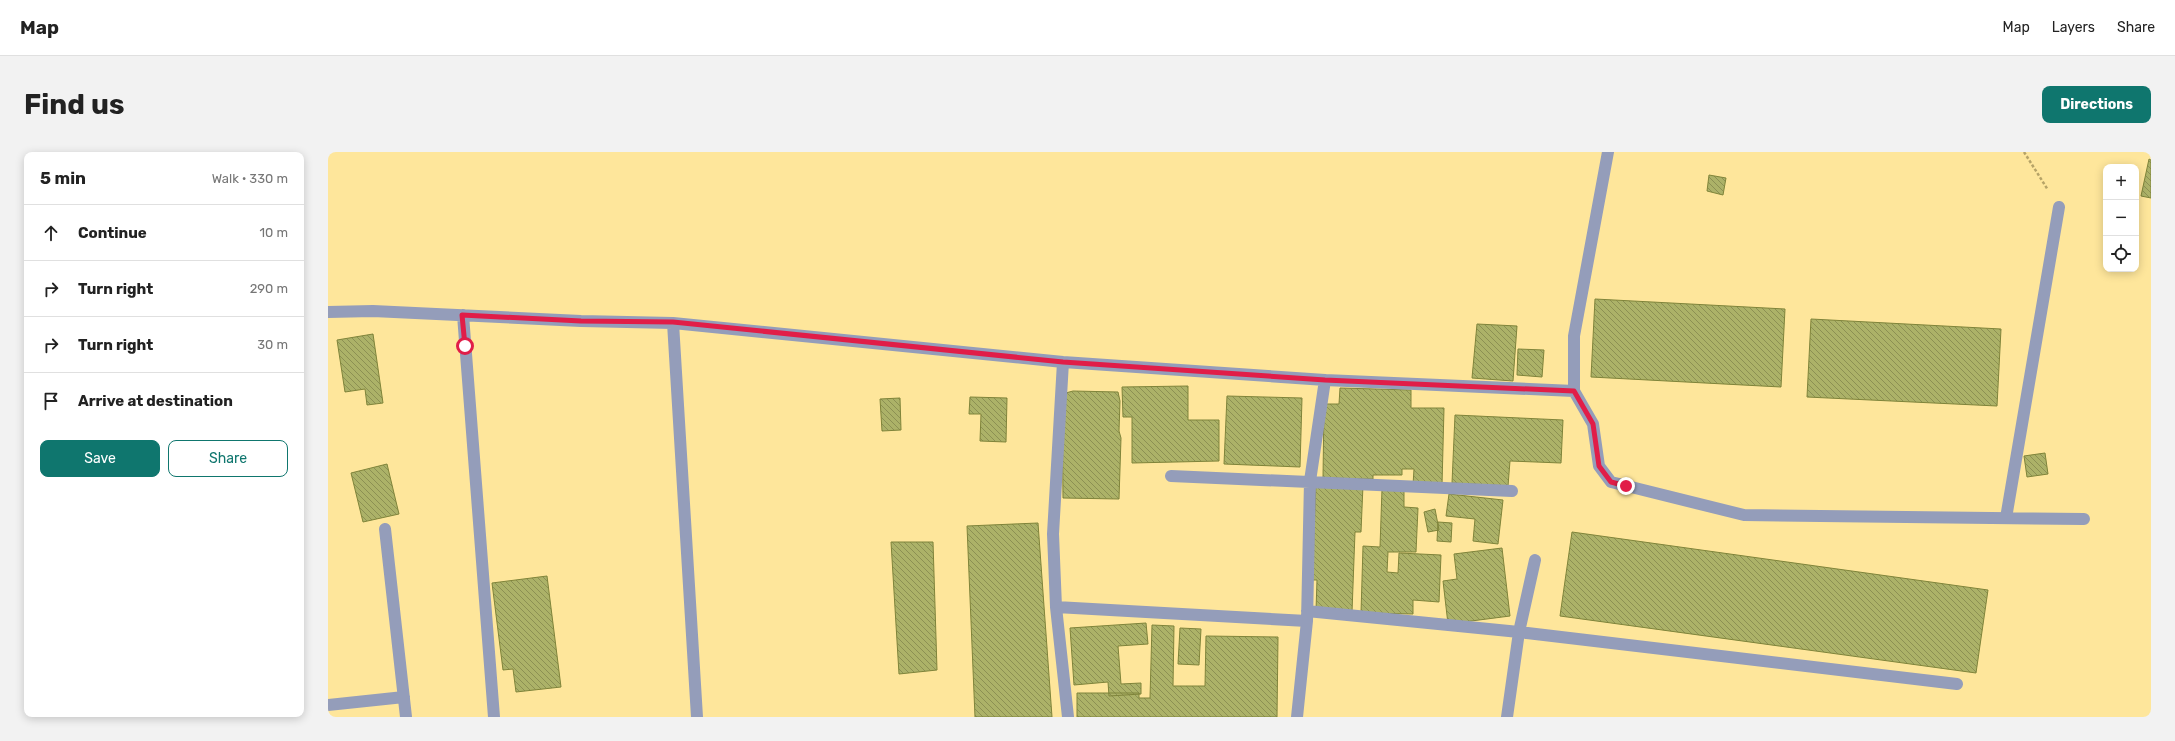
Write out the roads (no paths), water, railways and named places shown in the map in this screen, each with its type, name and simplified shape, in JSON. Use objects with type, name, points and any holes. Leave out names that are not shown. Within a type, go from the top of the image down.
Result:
[{"type":"street","points":[[1608,152],[1574,336],[1574,391],[1593,424],[1599,466],[1611,482],[1744,515],[2084,519]]},
{"type":"street","points":[[2006,518],[2059,207]]},
{"type":"street","points":[[328,312],[373,311],[581,321],[673,322],[1063,362],[1325,380],[1574,391]]},
{"type":"street","points":[[462,315],[494,717]]},
{"type":"street","points":[[673,322],[697,717]]},
{"type":"street","points":[[1063,362],[1053,534],[1056,607],[1068,717]]},
{"type":"street","points":[[1297,717],[1307,616],[1310,481],[1325,380]]},
{"type":"street","points":[[1171,476],[1310,481],[1512,492]]},
{"type":"street","points":[[385,528],[406,717]]},
{"type":"street","points":[[1507,717],[1519,632],[1535,560]]},
{"type":"street","points":[[1056,607],[1307,616],[1519,632],[1957,684]]},
{"type":"street","points":[[328,705],[404,697]]}]
